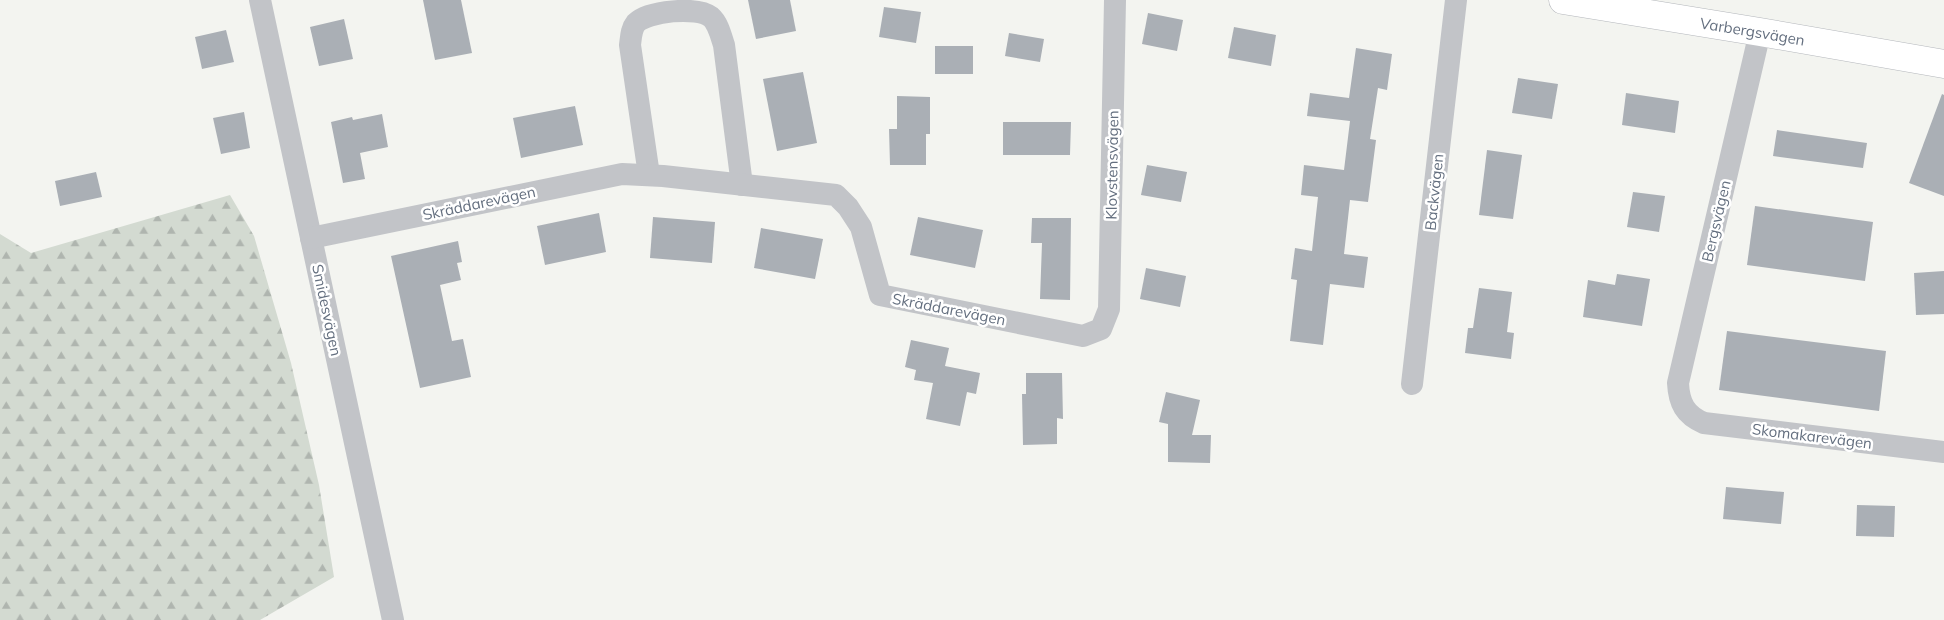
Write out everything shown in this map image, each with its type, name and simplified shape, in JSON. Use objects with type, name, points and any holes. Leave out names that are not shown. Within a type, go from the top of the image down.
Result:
[{"type":"main road","name":"Varbergsvägen","points":[[1562,0],[1944,64]]},
{"type":"street","name":"Smidesvägen","points":[[260,0],[393,620]]},
{"type":"street","name":"Klovstensvägen","points":[[1101,329],[1109,309],[1115,0]]},
{"type":"street","name":"Backvägen","points":[[1412,384],[1456,0]]},
{"type":"street","points":[[648,175],[630,45],[631,33],[636,24],[646,16],[677,11],[699,12],[711,17],[717,26],[724,45],[742,185]]},
{"type":"street","name":"Bergsvägen","points":[[1685,410],[1679,398],[1678,383],[1760,32]]},
{"type":"street","name":"Skräddarevägen","points":[[311,238],[622,174],[648,175],[836,195],[848,207],[861,227],[880,295],[1083,336],[1101,329]]},
{"type":"street","name":"Skomakarevägen","points":[[1685,410],[1694,419],[1704,423],[1944,452]]},
{"type":"green space","points":[[230,195],[254,236],[291,363],[319,485],[334,577],[260,620],[0,620],[0,234],[31,253]]},
{"type":"building","points":[[423,0],[461,0],[472,53],[435,60]]},
{"type":"building","points":[[748,0],[790,0],[796,31],[756,39]]},
{"type":"building","points":[[884,7],[921,12],[916,43],[879,37]]},
{"type":"building","points":[[1148,13],[1183,20],[1177,51],[1142,44]]},
{"type":"building","points":[[344,19],[353,59],[319,66],[310,27]]},
{"type":"building","points":[[1234,27],[1276,35],[1271,66],[1228,58]]},
{"type":"building","points":[[226,30],[234,62],[202,69],[195,37]]},
{"type":"building","points":[[1009,33],[1044,39],[1040,62],[1005,56]]},
{"type":"building","points":[[935,46],[973,46],[973,74],[935,74]]},
{"type":"building","points":[[1356,48],[1392,54],[1387,90],[1378,88],[1370,139],[1376,140],[1368,202],[1350,200],[1344,254],[1368,257],[1364,288],[1330,284],[1323,345],[1290,341],[1297,280],[1291,279],[1295,248],[1312,251],[1318,197],[1301,195],[1304,165],[1344,170],[1350,121],[1307,116],[1310,93],[1349,98]]},
{"type":"building","points":[[803,72],[817,143],[777,151],[763,79]]},
{"type":"building","points":[[1518,78],[1558,84],[1552,119],[1512,113]]},
{"type":"building","points":[[1626,93],[1679,101],[1675,133],[1622,125]]},
{"type":"building","points":[[1942,94],[1944,95],[1944,196],[1909,183]]},
{"type":"building","points":[[897,96],[930,97],[930,134],[926,134],[926,165],[890,165],[889,129],[897,129]]},
{"type":"building","points":[[575,106],[583,145],[521,158],[513,118]]},
{"type":"building","points":[[244,112],[250,148],[221,154],[213,118]]},
{"type":"building","points":[[382,114],[388,147],[360,153],[365,179],[343,183],[331,122],[352,117],[353,120]]},
{"type":"building","points":[[1003,122],[1071,122],[1070,155],[1003,155]]},
{"type":"building","points":[[1777,130],[1867,143],[1863,168],[1773,156]]},
{"type":"building","points":[[1487,150],[1522,155],[1513,219],[1479,215]]},
{"type":"building","points":[[1147,165],[1187,172],[1181,202],[1141,195]]},
{"type":"building","points":[[96,172],[102,197],[60,206],[55,181]]},
{"type":"building","points":[[1633,192],[1665,196],[1659,232],[1627,227]]},
{"type":"building","points":[[1755,206],[1873,222],[1865,281],[1747,265]]},
{"type":"building","points":[[599,213],[606,252],[545,265],[537,226]]},
{"type":"building","points":[[653,217],[715,222],[712,263],[650,258]]},
{"type":"building","points":[[918,217],[983,230],[975,268],[910,255]]},
{"type":"building","points":[[1032,218],[1071,218],[1070,300],[1040,299],[1042,243],[1031,243]]},
{"type":"building","points":[[761,228],[823,239],[815,279],[754,268]]},
{"type":"building","points":[[458,241],[462,262],[457,263],[461,280],[440,285],[452,341],[463,339],[471,377],[420,388],[391,256]]},
{"type":"building","points":[[1146,268],[1186,276],[1180,307],[1140,299]]},
{"type":"building","points":[[1944,271],[1944,314],[1916,315],[1914,273]]},
{"type":"building","points":[[1617,274],[1650,279],[1642,326],[1583,317],[1588,280],[1615,285]]},
{"type":"building","points":[[1479,288],[1512,292],[1507,332],[1514,333],[1511,359],[1465,353],[1468,328],[1473,328]]},
{"type":"building","points":[[1727,331],[1886,351],[1879,411],[1719,390]]},
{"type":"building","points":[[911,340],[949,348],[945,366],[980,373],[976,394],[967,392],[960,426],[926,419],[933,383],[914,380],[916,370],[905,367]]},
{"type":"building","points":[[1026,373],[1062,373],[1063,419],[1057,418],[1057,444],[1023,445],[1022,394],[1026,394]]},
{"type":"building","points":[[1166,392],[1200,400],[1192,435],[1211,435],[1210,463],[1168,462],[1168,424],[1159,422]]},
{"type":"building","points":[[1726,487],[1784,492],[1781,524],[1723,519]]},
{"type":"building","points":[[1857,505],[1895,506],[1894,537],[1856,536]]}]
